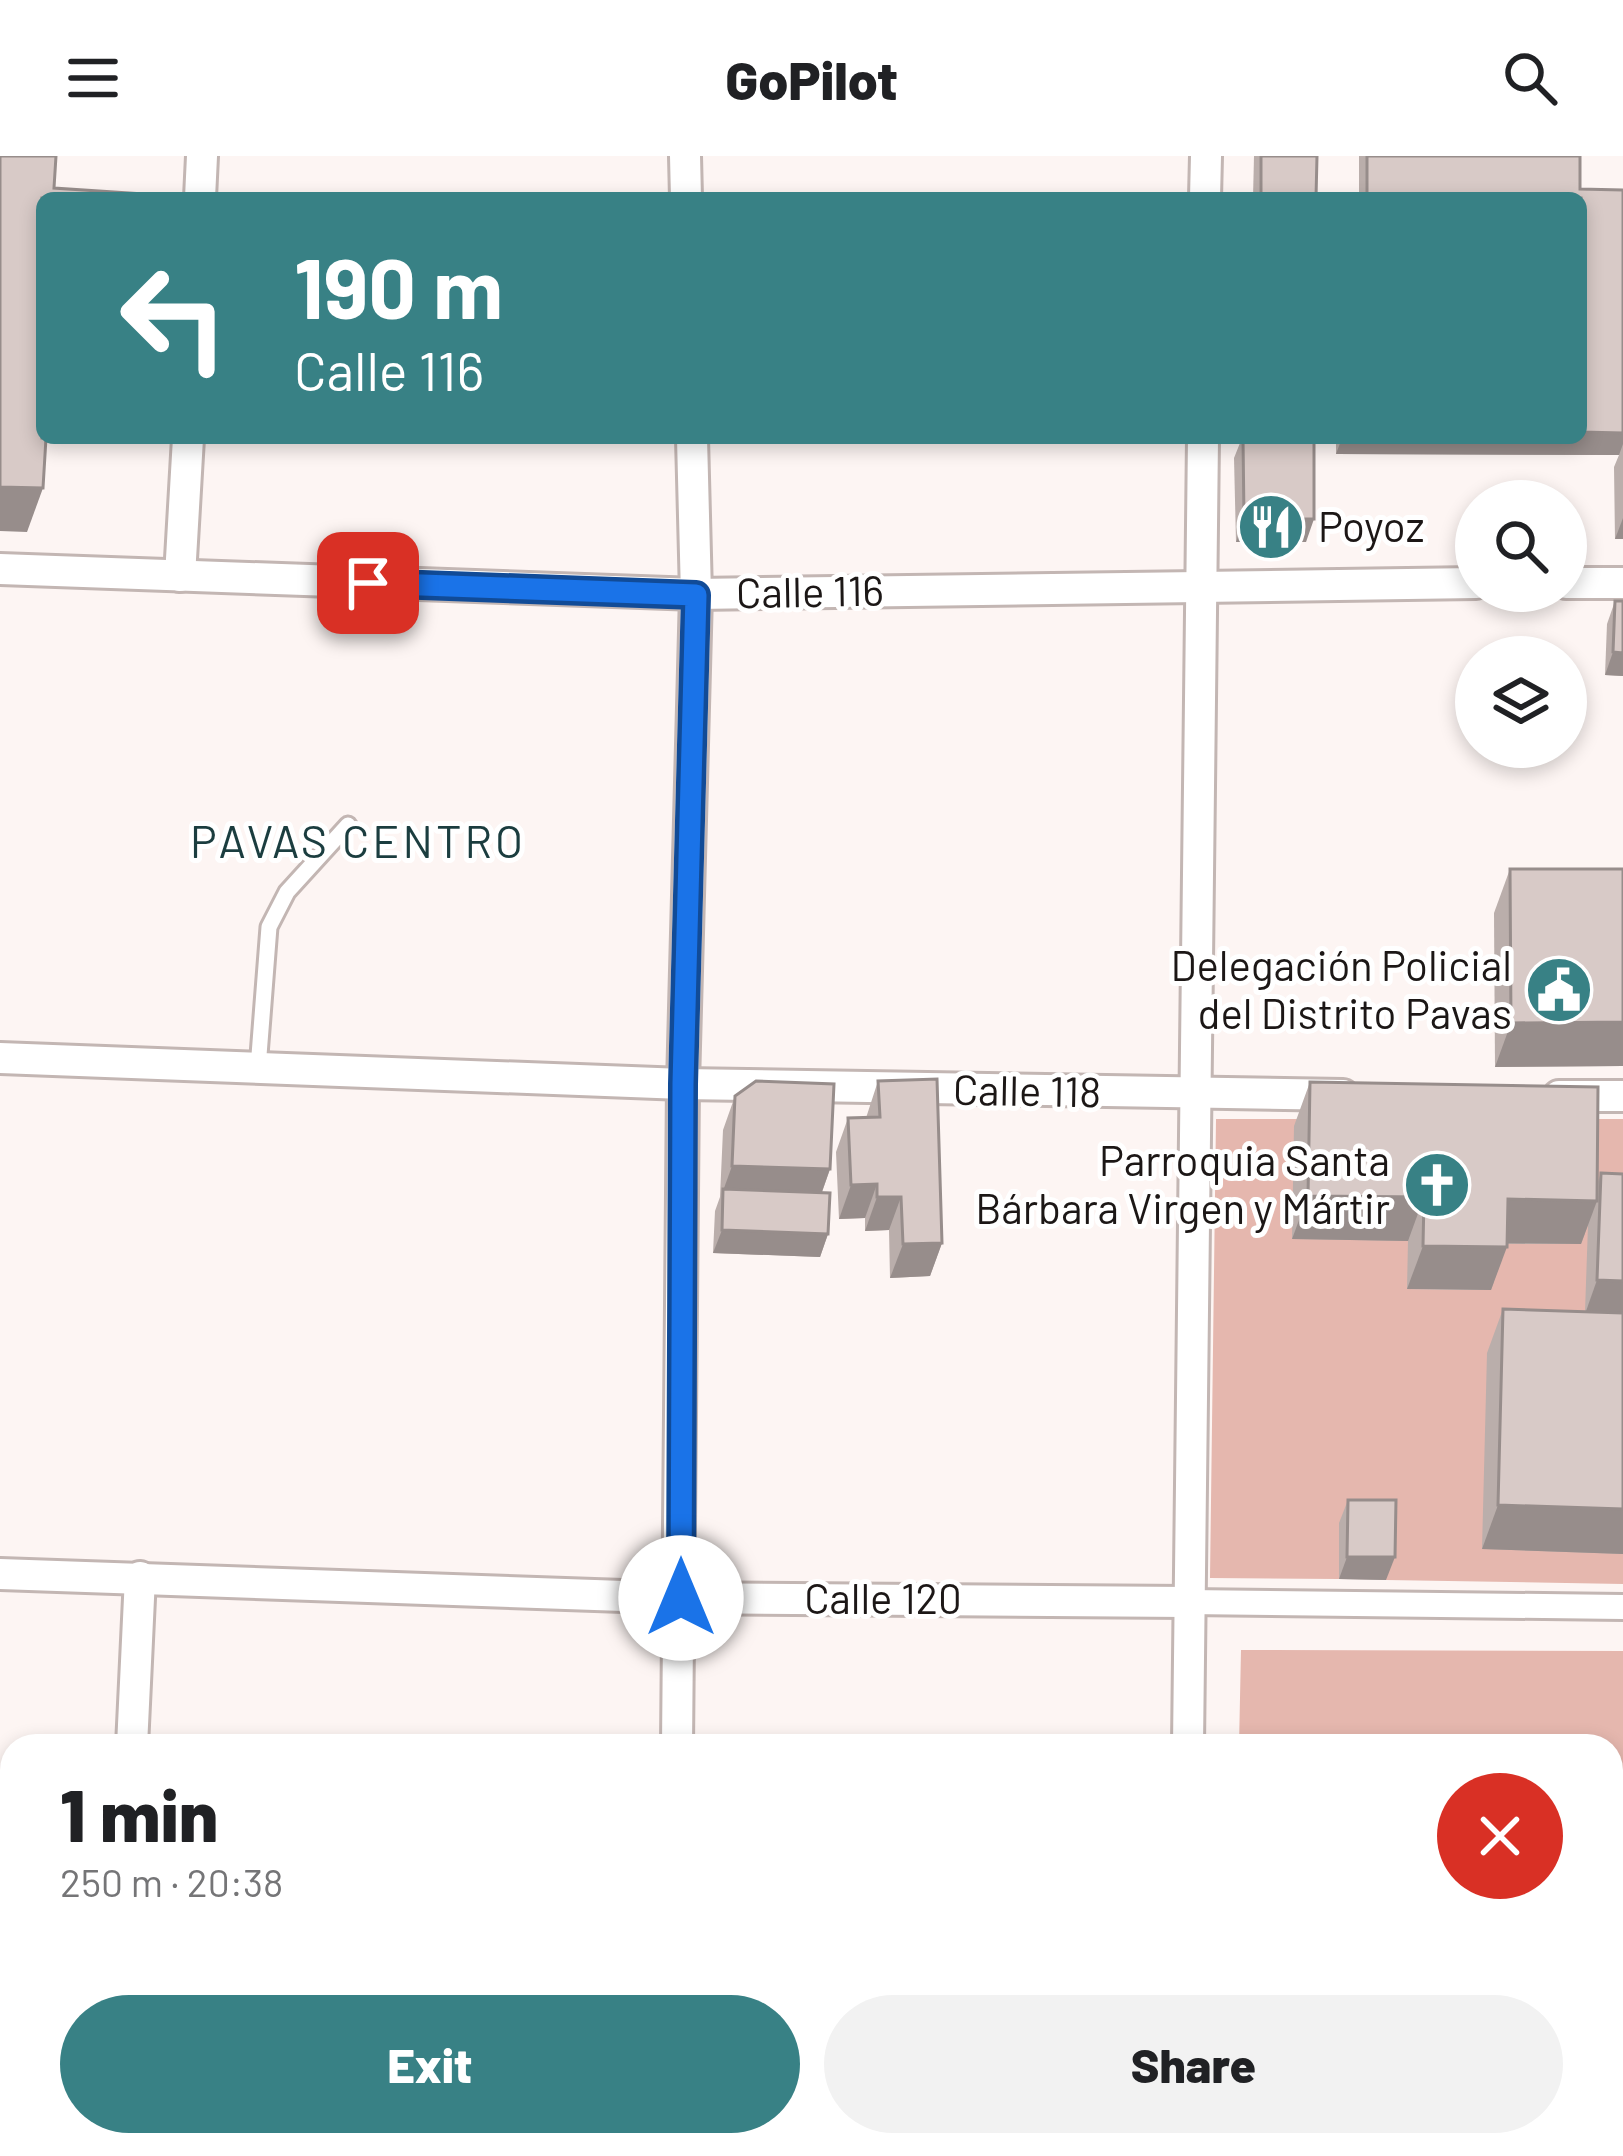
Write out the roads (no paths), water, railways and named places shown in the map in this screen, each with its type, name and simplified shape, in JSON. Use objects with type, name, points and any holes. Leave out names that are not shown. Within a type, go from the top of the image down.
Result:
[{"type":"street","points":[[200,192],[202,156]]},
{"type":"street","points":[[685,156],[686,192]]},
{"type":"street","points":[[1205,192],[1206,156]]},
{"type":"street","points":[[181,576],[188,444]]},
{"type":"street","points":[[677,1734],[683,1084],[696,595],[692,444]]},
{"type":"street","points":[[1187,1734],[1202,444]]},
{"type":"street","name":"Calle 116","points":[[0,569],[696,595],[1201,583],[1455,583]]},
{"type":"street","points":[[1587,583],[1623,583]]},
{"type":"street","name":"Calle 118","points":[[0,1058],[683,1084],[1363,1095]]},
{"type":"street","points":[[1528,1096],[1623,1096]]},
{"type":"street","name":"Calle 120","points":[[0,1574],[681,1598],[1623,1607]]},
{"type":"street","points":[[133,1734],[140,1577]]},
{"type":"lane","points":[[258,1068],[269,927],[287,892],[348,825]]},
{"type":"place","name":"Poyoz","points":[[1271,527]]},
{"type":"place","name":"Delegación Policial del Distrito Pavas","points":[[1559,990]]},
{"type":"place","name":"Parroquia Santa Bárbara Virgen y Mártir","points":[[1437,1185]]},
{"type":"district","name":"PAVAS CENTRO","points":[[358,842]]}]
